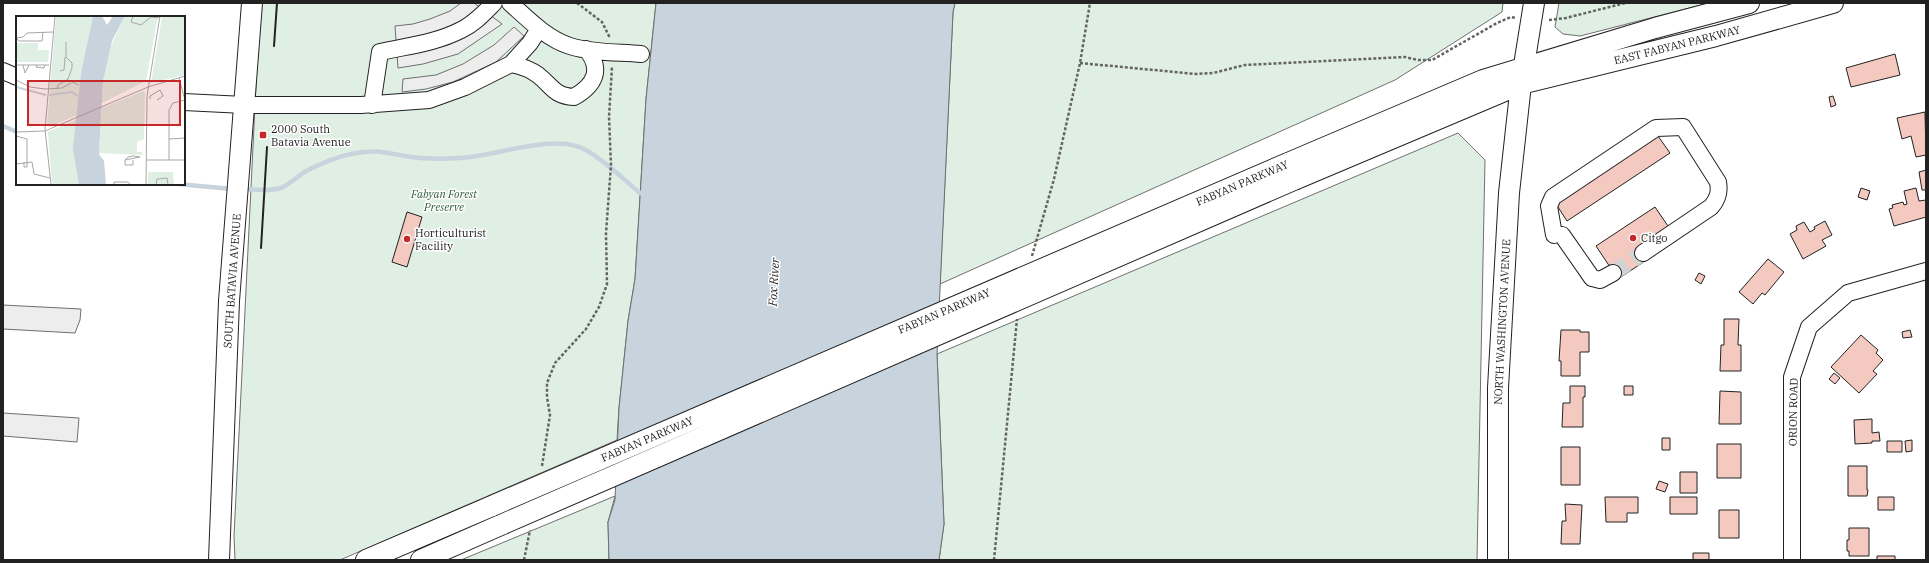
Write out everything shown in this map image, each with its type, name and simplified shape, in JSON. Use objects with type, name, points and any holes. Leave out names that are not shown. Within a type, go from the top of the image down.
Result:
[{"type":"main road","name":"SOUTH BATAVIA AVENUE","points":[[219,560],[229,301],[252,3]]},
{"type":"main road","name":"EAST FABYAN PARKWAY","points":[[1523,75],[1655,28],[1749,3]]},
{"type":"main road","name":"EAST FABYAN PARKWAY","points":[[1523,75],[1716,36],[1833,3]]},
{"type":"main road","name":"NORTH WASHINGTON AVENUE","points":[[1498,560],[1498,388],[1509,193],[1523,75],[1533,12]]},
{"type":"main road","name":"FABYAN PARKWAY","points":[[366,560],[1523,75]]},
{"type":"main road","name":"FABYAN PARKWAY","points":[[421,560],[1292,171]]},
{"type":"street","points":[[372,105],[380,52],[440,39],[461,30],[475,21],[494,3]]},
{"type":"street","points":[[510,3],[539,29],[570,46],[641,54]]},
{"type":"street","points":[[185,102],[244,105],[372,105],[429,100],[465,87],[512,64],[530,43],[539,29]]},
{"type":"street","points":[[512,64],[521,66],[533,72],[558,94],[574,97],[590,86],[595,76],[593,58],[586,49]]},
{"type":"street","points":[[3,71],[16,78]]},
{"type":"street","points":[[1613,273],[1600,280],[1592,278],[1558,235],[1550,206],[1553,197],[1656,128],[1683,127],[1718,182],[1719,191],[1717,198],[1711,207],[1643,252]]},
{"type":"street","name":"ORION ROAD","points":[[1792,560],[1792,377],[1809,327],[1848,293],[1926,271]]},
{"type":"path","points":[[1080,63],[1196,74],[1214,74],[1245,65],[1405,56],[1418,60],[1432,60],[1497,22],[1511,17],[1533,12],[1566,18],[1624,3]]},
{"type":"path","points":[[542,468],[550,415],[546,397],[547,383],[555,363],[586,329],[599,307],[607,284],[606,233],[611,165]]},
{"type":"path","points":[[524,560],[530,529]]},
{"type":"green space","name":"Fabyan Forest Preserve","points":[[260,3],[656,3],[646,99],[635,279],[628,321],[617,440],[340,560],[235,560],[234,536]]},
{"type":"green space","points":[[955,3],[1503,3],[1502,12],[1395,80],[940,284],[953,12]]},
{"type":"green space","points":[[1559,3],[1709,3],[1580,36],[1563,34],[1555,27]]},
{"type":"green space","points":[[1458,133],[1485,160],[1477,560],[939,560],[944,524],[937,354]]},
{"type":"green space","points":[[615,496],[608,522],[609,560],[461,560]]},
{"type":"shaded area","points":[[461,3],[474,3],[502,24],[458,54],[423,64],[398,68],[395,26],[413,24],[430,19],[450,11]]},
{"type":"shaded area","points":[[514,27],[524,36],[496,62],[453,82],[426,89],[402,92],[403,79],[436,75],[463,64],[494,45]]},
{"type":"shaded area","points":[[3,305],[81,309],[80,320],[75,333],[3,329]]},
{"type":"shaded area","points":[[3,413],[79,418],[77,442],[3,436]]},
{"type":"water","name":"Fox River","points":[[656,3],[955,3],[953,12],[937,354],[944,524],[939,560],[609,560],[608,522],[615,500],[619,408],[628,321],[635,279],[646,99]]},
{"type":"building","points":[[1895,54],[1900,75],[1851,87],[1846,68]]},
{"type":"building","points":[[1833,96],[1836,105],[1831,107],[1829,97]]},
{"type":"building","points":[[1925,112],[1926,155],[1916,157],[1911,136],[1902,139],[1897,118]]},
{"type":"building","points":[[1658,136],[1670,153],[1567,221],[1556,204]]},
{"type":"building","points":[[1926,170],[1926,190],[1922,190],[1919,172]]},
{"type":"building","points":[[1861,188],[1870,191],[1867,200],[1858,197]]},
{"type":"building","points":[[1916,188],[1919,201],[1926,200],[1926,217],[1894,226],[1889,209],[1893,208],[1892,205],[1903,202],[1904,205],[1907,204],[1904,191]]},
{"type":"building","name":"Citgo","points":[[1655,207],[1670,229],[1641,249],[1648,259],[1618,279],[1596,246]]},
{"type":"building","name":"Horticulturist Facility","points":[[407,212],[422,217],[407,267],[392,262]]},
{"type":"building","points":[[1825,221],[1832,235],[1822,240],[1826,246],[1803,259],[1790,234],[1797,230],[1796,226],[1804,222],[1810,232],[1815,229],[1814,227]]},
{"type":"building","points":[[1768,259],[1784,272],[1765,295],[1762,293],[1753,304],[1739,292]]},
{"type":"building","points":[[1699,273],[1705,276],[1701,284],[1695,280]]},
{"type":"building","points":[[1724,319],[1739,319],[1738,345],[1741,345],[1741,371],[1720,371],[1721,345],[1724,345]]},
{"type":"building","points":[[1561,330],[1580,330],[1580,332],[1589,332],[1589,352],[1580,352],[1580,376],[1561,376],[1561,361],[1559,361]]},
{"type":"building","points":[[1910,330],[1912,337],[1903,338],[1902,332]]},
{"type":"building","points":[[1861,335],[1878,350],[1876,353],[1883,360],[1873,371],[1877,374],[1859,393],[1831,367]]},
{"type":"building","points":[[1834,373],[1840,378],[1835,384],[1829,379]]},
{"type":"building","points":[[1570,386],[1585,386],[1585,397],[1583,397],[1583,427],[1562,427],[1563,403],[1570,403]]},
{"type":"building","points":[[1624,386],[1633,386],[1633,395],[1624,395]]},
{"type":"building","points":[[1720,391],[1741,392],[1741,424],[1719,424]]},
{"type":"building","points":[[1872,419],[1872,433],[1879,432],[1880,441],[1855,444],[1854,420]]},
{"type":"building","points":[[1662,438],[1670,438],[1670,450],[1662,450]]},
{"type":"building","points":[[1912,440],[1912,451],[1906,452],[1905,441]]},
{"type":"building","points":[[1887,441],[1902,441],[1902,452],[1887,452]]},
{"type":"building","points":[[1717,444],[1741,444],[1741,478],[1717,478]]},
{"type":"building","points":[[1561,447],[1580,447],[1580,485],[1561,485]]},
{"type":"building","points":[[1848,466],[1867,466],[1867,496],[1848,496]]},
{"type":"building","points":[[1680,472],[1697,472],[1697,493],[1680,493]]},
{"type":"building","points":[[1659,481],[1668,484],[1665,492],[1656,489]]},
{"type":"building","points":[[1605,497],[1638,497],[1638,513],[1627,513],[1627,522],[1606,522]]},
{"type":"building","points":[[1670,497],[1697,497],[1697,514],[1670,514]]},
{"type":"building","points":[[1878,497],[1894,497],[1894,510],[1878,510]]},
{"type":"building","points":[[1565,504],[1582,505],[1580,544],[1561,544],[1562,521],[1566,521]]},
{"type":"building","points":[[1719,510],[1739,510],[1739,538],[1719,538]]},
{"type":"building","points":[[1849,528],[1869,528],[1869,556],[1849,556],[1849,551],[1847,551],[1847,540],[1849,540]]},
{"type":"building","points":[[1693,553],[1709,553],[1709,560],[1693,560]]},
{"type":"building","points":[[1877,556],[1895,556],[1895,560],[1877,560]]},
{"type":"waterway","points":[[3,126],[16,132]]},
{"type":"waterway","points":[[242,189],[267,190],[281,188],[306,171],[328,161],[345,155],[361,152],[370,151],[420,158],[450,159],[474,157],[534,145],[563,144],[576,146],[592,154],[609,166],[640,193]]},
{"type":"waterway","points":[[185,185],[232,189]]},
{"type":"tunnel","points":[[1613,273],[1643,253]]},
{"type":"wall","points":[[274,46],[277,3]]},
{"type":"wall","points":[[261,248],[267,147]]},
{"type":"place","name":"2000 South Batavia Avenue","points":[[263,135]]},
{"type":"place","name":"Citgo","points":[[1633,238]]},
{"type":"place","name":"Horticulturist Facility","points":[[407,239]]}]
